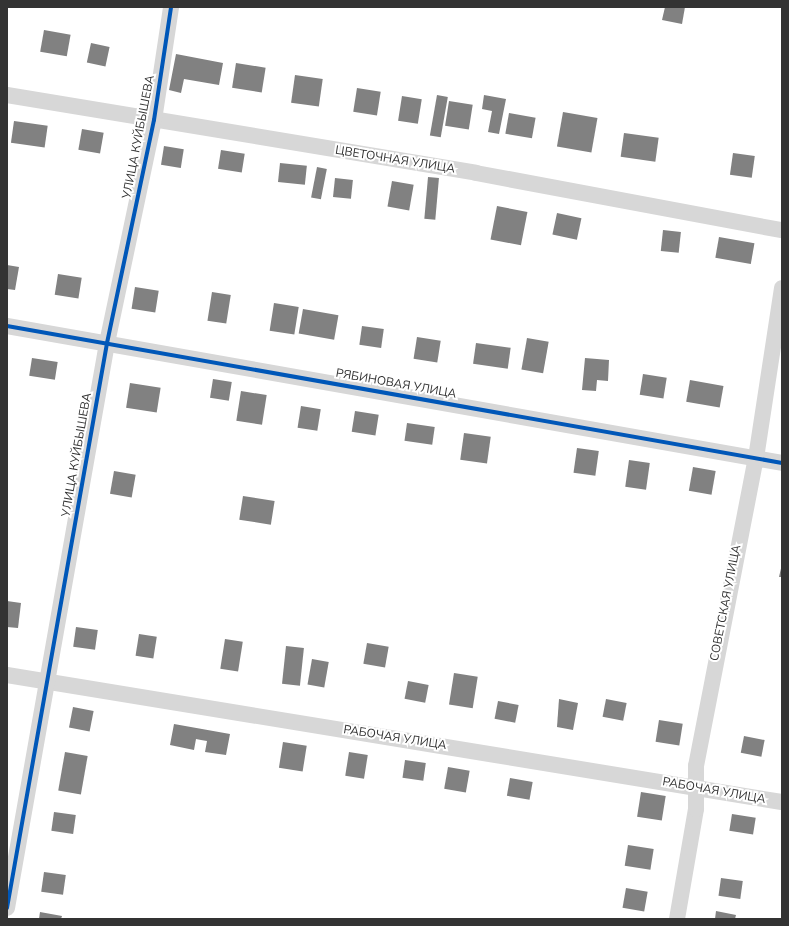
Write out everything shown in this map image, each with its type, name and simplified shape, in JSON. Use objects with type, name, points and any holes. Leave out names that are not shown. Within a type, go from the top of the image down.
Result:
[{"type":"street","name":"УЛИЦА КУЙБЫШЕВА","points":[[7,908],[107,343],[154,120],[171,7]]},
{"type":"street","name":"ЦВЕТОЧНАЯ УЛИЦА","points":[[7,95],[476,173],[782,230]]},
{"type":"street","name":"СОВЕТСКАЯ УЛИЦА","points":[[678,919],[698,788],[700,743],[756,458],[782,288]]},
{"type":"street","name":"РЯБИНОВАЯ УЛИЦА","points":[[7,326],[782,463]]},
{"type":"street","name":"РАБОЧАЯ УЛИЦА","points":[[7,675],[782,802]]},
{"type":"building","points":[[665,7],[685,7],[682,24],[662,20]]},
{"type":"building","points":[[44,30],[71,35],[67,56],[40,52]]},
{"type":"building","points":[[91,43],[110,47],[105,67],[87,63]]},
{"type":"building","points":[[176,54],[223,63],[219,85],[184,79],[181,93],[169,90]]},
{"type":"building","points":[[236,63],[266,68],[262,92],[232,88]]},
{"type":"building","points":[[295,75],[323,79],[319,107],[291,103]]},
{"type":"building","points":[[357,88],[381,92],[377,115],[353,112]]},
{"type":"building","points":[[437,95],[448,97],[441,137],[430,135]]},
{"type":"building","points":[[484,95],[506,99],[499,134],[488,132],[492,111],[482,109]]},
{"type":"building","points":[[402,96],[422,99],[418,124],[398,121]]},
{"type":"building","points":[[449,101],[473,105],[469,129],[445,126]]},
{"type":"building","points":[[563,112],[597,118],[591,153],[557,146]]},
{"type":"building","points":[[509,113],[536,118],[532,138],[505,134]]},
{"type":"building","points":[[14,121],[48,126],[45,148],[11,143]]},
{"type":"building","points":[[82,129],[104,133],[100,154],[78,150]]},
{"type":"building","points":[[624,133],[659,138],[655,162],[621,157]]},
{"type":"building","points":[[164,146],[184,149],[181,168],[161,165]]},
{"type":"building","points":[[221,150],[245,154],[242,173],[218,169]]},
{"type":"building","points":[[733,153],[755,156],[752,178],[730,175]]},
{"type":"building","points":[[280,163],[307,166],[305,185],[278,182]]},
{"type":"building","points":[[317,167],[327,169],[321,199],[311,197]]},
{"type":"building","points":[[428,177],[439,178],[435,220],[424,219]]},
{"type":"building","points":[[335,178],[353,180],[351,199],[333,197]]},
{"type":"building","points":[[392,181],[414,185],[409,210],[387,207]]},
{"type":"building","points":[[497,206],[527,212],[521,245],[491,239]]},
{"type":"building","points":[[557,213],[581,218],[577,240],[552,235]]},
{"type":"building","points":[[663,230],[681,232],[679,253],[661,251]]},
{"type":"building","points":[[719,237],[754,243],[751,264],[715,258]]},
{"type":"building","points":[[7,265],[19,267],[15,290],[7,289]]},
{"type":"building","points":[[58,274],[82,278],[78,298],[55,295]]},
{"type":"building","points":[[135,287],[159,291],[155,312],[132,309]]},
{"type":"building","points":[[212,292],[231,295],[226,324],[207,321]]},
{"type":"building","points":[[274,303],[299,307],[294,335],[270,331]]},
{"type":"building","points":[[303,309],[338,315],[334,340],[299,334]]},
{"type":"building","points":[[362,326],[384,329],[381,348],[359,345]]},
{"type":"building","points":[[417,337],[441,341],[437,362],[414,359]]},
{"type":"building","points":[[527,338],[549,342],[543,373],[521,370]]},
{"type":"building","points":[[476,343],[511,348],[508,369],[473,364]]},
{"type":"building","points":[[32,358],[58,362],[55,380],[29,376]]},
{"type":"building","points":[[585,358],[609,360],[608,381],[597,380],[596,391],[582,390]]},
{"type":"building","points":[[643,374],[667,378],[663,398],[640,395]]},
{"type":"building","points":[[213,379],[232,382],[229,401],[210,398]]},
{"type":"building","points":[[690,380],[723,386],[720,408],[686,402]]},
{"type":"building","points":[[130,383],[161,388],[157,413],[126,408]]},
{"type":"building","points":[[241,391],[267,395],[262,425],[236,421]]},
{"type":"building","points":[[301,406],[321,409],[317,431],[298,428]]},
{"type":"building","points":[[355,411],[379,415],[375,435],[352,432]]},
{"type":"building","points":[[407,423],[435,427],[432,445],[404,441]]},
{"type":"building","points":[[464,433],[491,437],[487,463],[460,460]]},
{"type":"building","points":[[577,448],[599,451],[595,476],[574,473]]},
{"type":"building","points":[[629,460],[650,463],[646,490],[625,487]]},
{"type":"building","points":[[693,467],[716,471],[711,495],[689,491]]},
{"type":"building","points":[[114,471],[136,475],[132,497],[110,494]]},
{"type":"building","points":[[243,496],[275,501],[271,525],[239,520]]},
{"type":"building","points":[[782,564],[782,577],[779,577]]},
{"type":"building","points":[[7,601],[21,603],[18,628],[7,627]]},
{"type":"building","points":[[76,627],[98,630],[95,650],[73,647]]},
{"type":"building","points":[[139,634],[157,637],[153,659],[136,656]]},
{"type":"building","points":[[225,639],[243,642],[238,671],[220,669]]},
{"type":"building","points":[[367,643],[389,647],[385,668],[363,664]]},
{"type":"building","points":[[286,646],[304,648],[300,686],[282,684]]},
{"type":"building","points":[[312,659],[329,662],[324,688],[307,685]]},
{"type":"building","points":[[454,673],[478,677],[473,708],[449,705]]},
{"type":"building","points":[[408,681],[429,685],[425,703],[405,699]]},
{"type":"building","points":[[559,699],[578,703],[573,730],[557,727]]},
{"type":"building","points":[[606,699],[627,703],[623,721],[603,717]]},
{"type":"building","points":[[498,701],[519,705],[515,723],[495,719]]},
{"type":"building","points":[[73,707],[94,711],[90,732],[69,728]]},
{"type":"building","points":[[659,720],[683,724],[679,745],[656,742]]},
{"type":"building","points":[[174,724],[230,734],[226,755],[205,752],[207,741],[196,739],[194,750],[170,745]]},
{"type":"building","points":[[744,736],[765,740],[761,757],[741,753]]},
{"type":"building","points":[[283,742],[307,746],[303,771],[279,768]]},
{"type":"building","points":[[65,752],[88,756],[81,794],[58,790]]},
{"type":"building","points":[[349,752],[368,755],[364,779],[345,776]]},
{"type":"building","points":[[405,760],[426,763],[423,781],[402,778]]},
{"type":"building","points":[[448,767],[470,771],[466,792],[444,789]]},
{"type":"building","points":[[510,778],[533,782],[530,800],[507,796]]},
{"type":"building","points":[[641,792],[666,796],[662,821],[637,817]]},
{"type":"building","points":[[54,812],[76,815],[73,834],[51,831]]},
{"type":"building","points":[[732,814],[756,818],[753,835],[729,831]]},
{"type":"building","points":[[628,845],[654,849],[650,870],[625,866]]},
{"type":"building","points":[[44,872],[66,875],[63,895],[41,892]]},
{"type":"building","points":[[721,878],[743,881],[740,899],[718,896]]},
{"type":"building","points":[[626,888],[648,892],[644,912],[623,908]]},
{"type":"building","points":[[716,911],[736,915],[735,919],[715,919]]},
{"type":"building","points":[[40,912],[62,916],[61,919],[39,919]]},
{"type":"cycle path","points":[[7,908],[107,343],[154,120],[171,7]]},
{"type":"cycle path","points":[[7,326],[782,463]]}]
